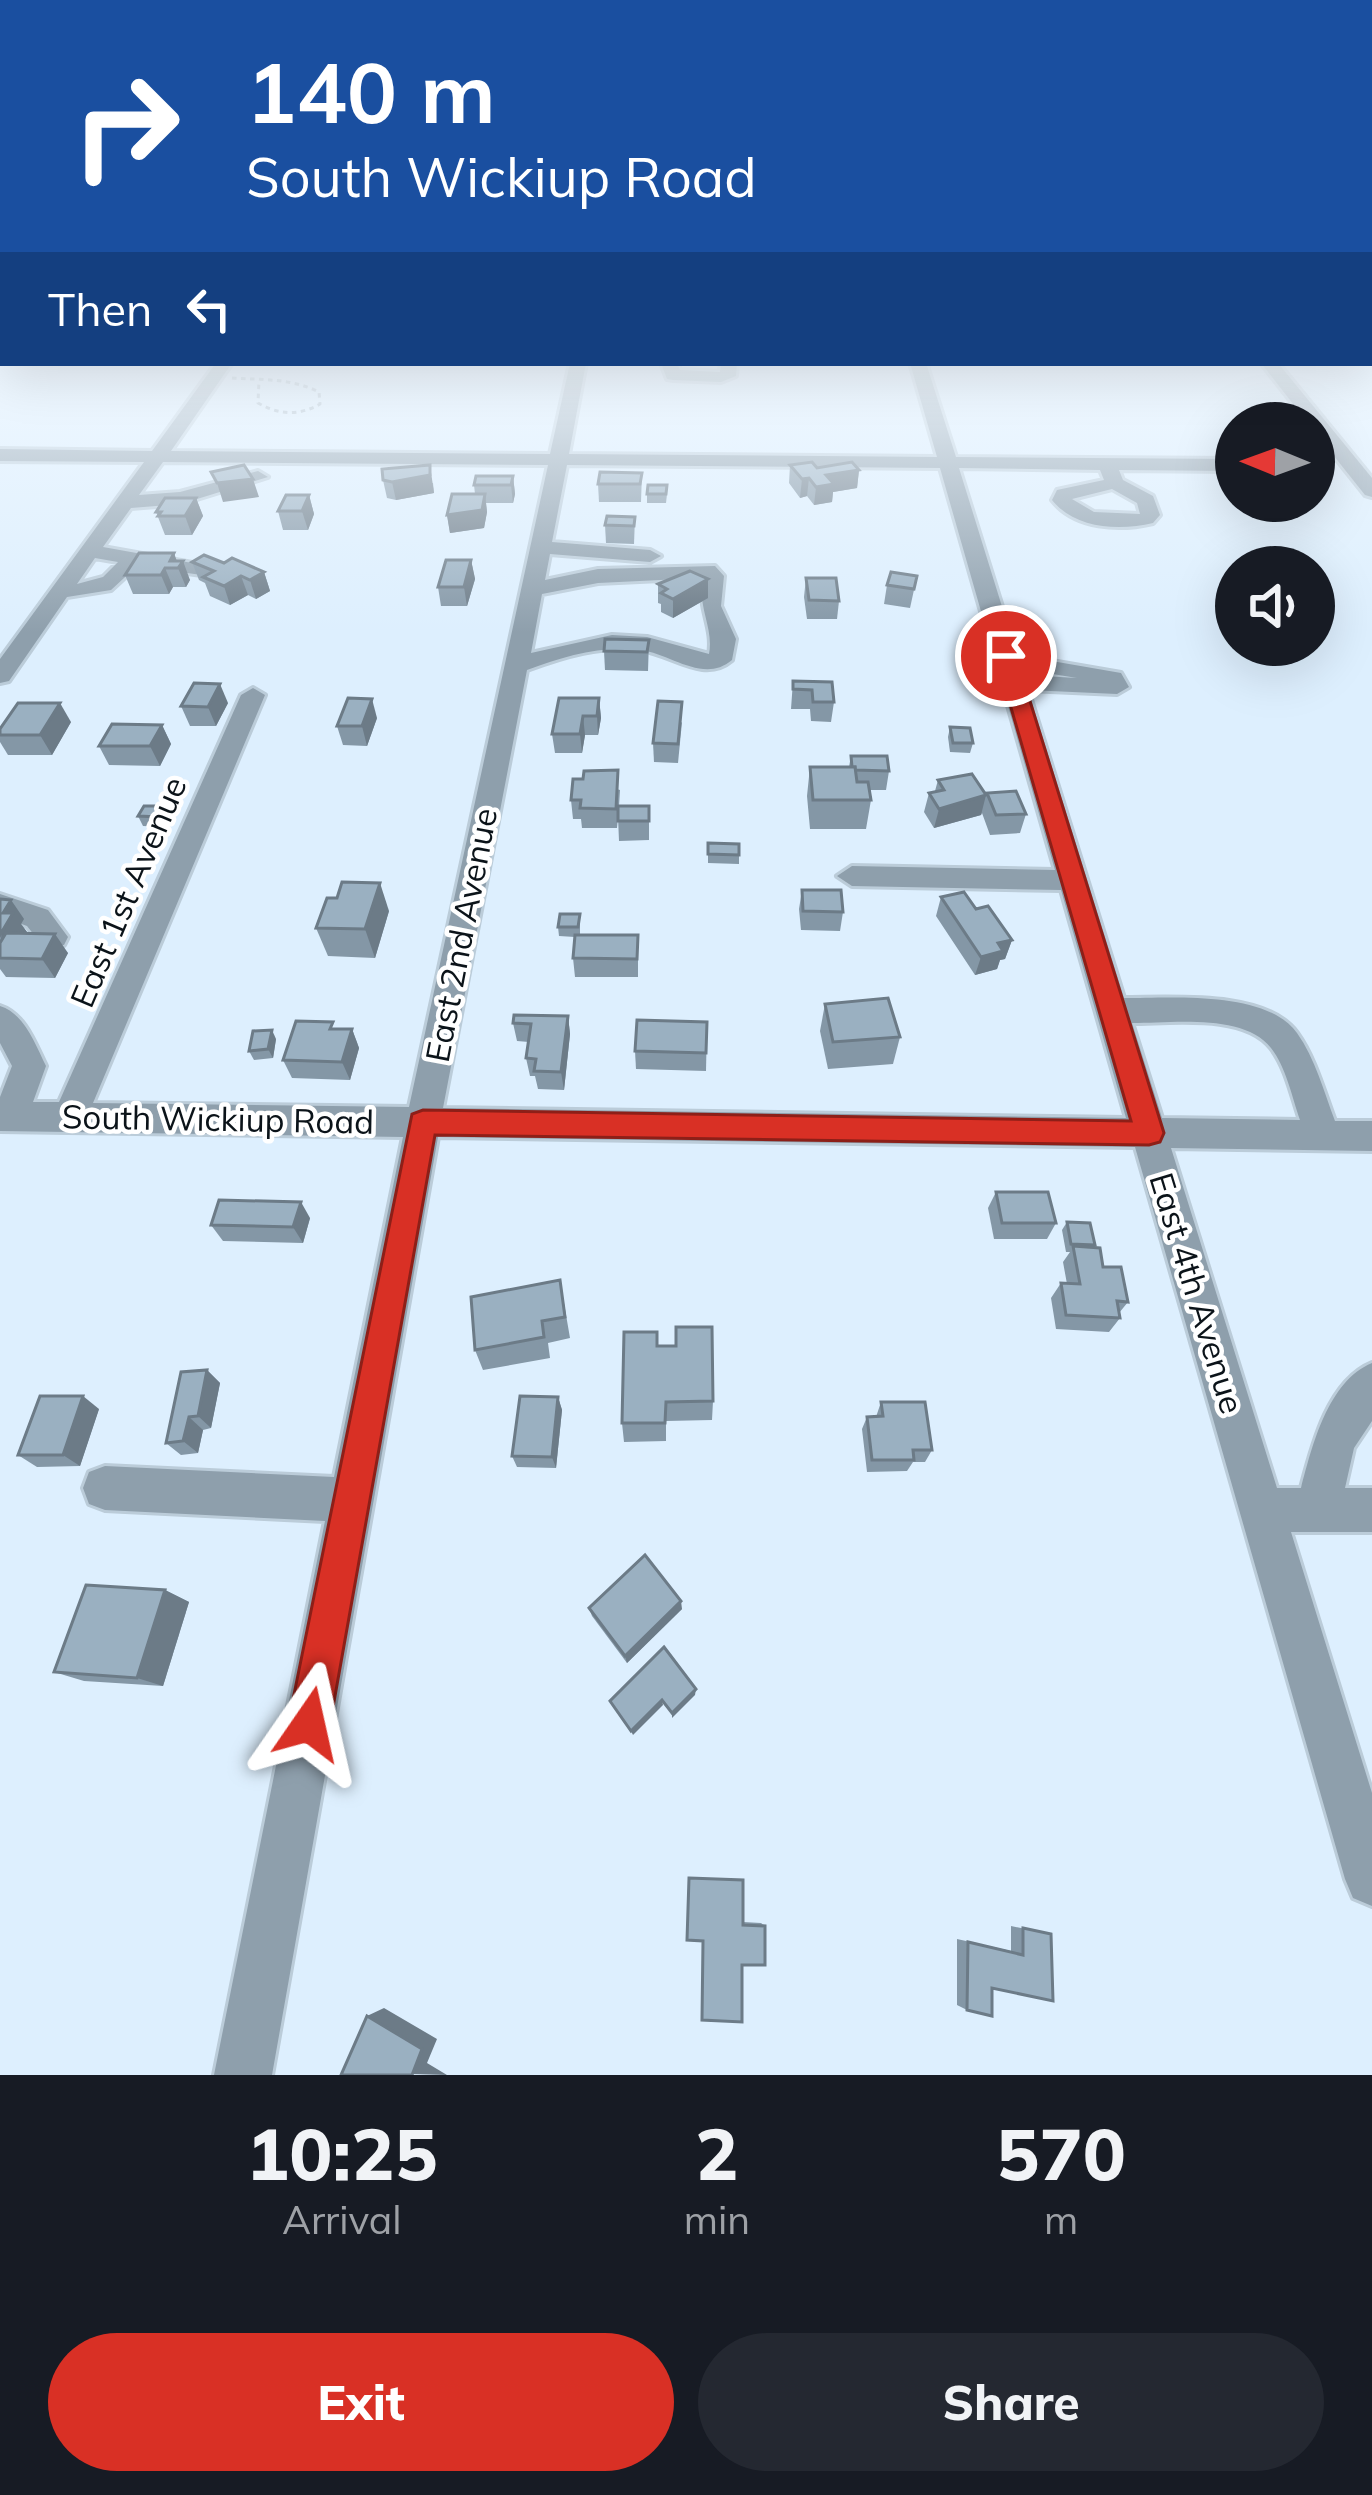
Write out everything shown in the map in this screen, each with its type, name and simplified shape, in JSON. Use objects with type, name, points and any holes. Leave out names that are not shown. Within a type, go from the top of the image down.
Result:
[{"type":"street","points":[[0,676],[170,439]]},
{"type":"street","name":"East 2nd Avenue","points":[[243,2075],[423,1123],[560,439]]},
{"type":"street","name":"East 4th Avenue","points":[[941,439],[1372,1879]]},
{"type":"street","points":[[1337,439],[1362,466],[1372,491]]},
{"type":"street","points":[[0,455],[948,462],[1111,473],[1215,466]]},
{"type":"street","points":[[125,502],[181,498],[291,471],[315,457]]},
{"type":"street","points":[[538,547],[714,557]]},
{"type":"street","points":[[90,551],[201,572]]},
{"type":"street","points":[[61,592],[105,589],[118,580],[132,557]]},
{"type":"street","points":[[515,666],[603,640],[654,644],[688,662],[720,660],[724,648],[710,606],[713,576],[707,572],[598,576],[530,590]]},
{"type":"street","name":"East 1st Avenue","points":[[70,1117],[253,695]]},
{"type":"street","points":[[852,876],[1073,880]]},
{"type":"street","points":[[0,904],[31,913],[47,924],[53,937]]},
{"type":"street","points":[[1113,1011],[1237,1015],[1269,1024],[1283,1039],[1323,1136]]},
{"type":"street","points":[[0,1018],[29,1066],[5,1116]]},
{"type":"street","name":"South Wickiup Road","points":[[5,1116],[1372,1136]]},
{"type":"street","points":[[1318,1510],[1335,1440],[1372,1384]]},
{"type":"street","points":[[105,1488],[351,1501]]},
{"type":"street","points":[[1262,1510],[1372,1510]]},
{"type":"building","points":[[812,462],[817,468],[852,462],[859,470],[826,475],[834,484],[816,487],[790,465]]},
{"type":"building","points":[[244,465],[253,479],[217,483],[211,472]]},
{"type":"building","points":[[430,465],[430,475],[383,480],[382,469]]},
{"type":"building","points":[[600,472],[642,473],[640,484],[598,484]]},
{"type":"building","points":[[476,476],[513,476],[511,485],[474,485]]},
{"type":"building","points":[[648,485],[667,485],[666,494],[647,494]]},
{"type":"building","points":[[452,494],[485,494],[482,510],[447,515]]},
{"type":"building","points":[[286,495],[309,495],[302,511],[278,511]]},
{"type":"building","points":[[165,498],[196,498],[185,516],[158,516]]},
{"type":"building","points":[[607,516],[635,517],[634,526],[605,525]]},
{"type":"building","points":[[139,553],[174,553],[170,561],[183,561],[178,568],[165,568],[161,575],[125,575]]},
{"type":"building","points":[[204,555],[224,563],[232,558],[264,572],[250,580],[241,576],[224,586],[203,577],[214,571],[192,562]]},
{"type":"building","points":[[446,560],[471,560],[464,587],[438,587]]},
{"type":"building","points":[[690,571],[708,579],[673,599],[661,593],[667,589],[658,584]]},
{"type":"building","points":[[891,572],[917,576],[914,589],[887,585]]},
{"type":"building","points":[[806,578],[836,578],[839,601],[809,600]]},
{"type":"building","points":[[605,639],[649,640],[647,652],[604,651]]},
{"type":"building","points":[[793,681],[832,682],[834,702],[813,702],[812,690],[793,689]]},
{"type":"building","points":[[194,683],[220,684],[208,707],[181,706]]},
{"type":"building","points":[[348,698],[372,699],[362,726],[337,726]]},
{"type":"building","points":[[559,698],[599,698],[597,716],[583,716],[580,734],[552,734]]},
{"type":"building","points":[[658,701],[682,702],[678,744],[653,743]]},
{"type":"building","points":[[18,703],[60,703],[40,735],[0,735]]},
{"type":"building","points":[[112,724],[162,725],[150,746],[99,746]]},
{"type":"building","points":[[950,727],[970,728],[973,743],[953,743]]},
{"type":"building","points":[[851,756],[887,756],[889,771],[855,770]]},
{"type":"building","points":[[810,767],[855,767],[857,782],[868,782],[871,800],[813,800]]},
{"type":"building","points":[[618,770],[616,809],[580,808],[581,800],[571,800],[573,779],[583,779],[584,771]]},
{"type":"building","points":[[972,774],[986,795],[939,809],[929,793],[944,790],[938,780]]},
{"type":"building","points":[[1016,791],[1026,814],[996,815],[987,793]]},
{"type":"building","points":[[144,806],[166,806],[160,817],[138,816]]},
{"type":"building","points":[[618,806],[649,806],[649,821],[618,821]]},
{"type":"building","points":[[708,843],[739,844],[739,855],[708,854]]},
{"type":"building","points":[[342,882],[380,883],[365,929],[316,928],[327,898],[337,898]]},
{"type":"building","points":[[802,890],[841,890],[843,912],[803,911]]},
{"type":"building","points":[[964,892],[976,909],[988,906],[1012,940],[998,943],[1003,951],[981,957],[941,897]]},
{"type":"building","points":[[0,899],[11,900],[3,913],[13,913],[0,935]]},
{"type":"building","points":[[560,914],[580,914],[578,927],[558,927]]},
{"type":"building","points":[[6,933],[55,934],[42,959],[0,958]]},
{"type":"building","points":[[575,935],[638,935],[637,959],[573,958]]},
{"type":"building","points":[[888,998],[900,1037],[833,1042],[825,1004]]},
{"type":"building","points":[[514,1015],[568,1016],[561,1072],[534,1071],[536,1059],[526,1058],[531,1024],[513,1023]]},
{"type":"building","points":[[637,1020],[707,1022],[706,1053],[635,1051]]},
{"type":"building","points":[[296,1021],[333,1022],[330,1029],[352,1029],[342,1062],[283,1060]]},
{"type":"building","points":[[272,1030],[268,1049],[249,1051],[253,1031]]},
{"type":"building","points":[[996,1192],[1048,1192],[1056,1223],[1002,1223]]},
{"type":"building","points":[[219,1200],[301,1202],[293,1227],[211,1225]]},
{"type":"building","points":[[1067,1222],[1090,1223],[1095,1245],[1071,1244]]},
{"type":"building","points":[[1073,1246],[1100,1248],[1103,1267],[1121,1267],[1128,1302],[1117,1301],[1120,1318],[1066,1315],[1061,1283],[1080,1284]]},
{"type":"building","points":[[560,1280],[565,1317],[542,1321],[544,1337],[475,1350],[471,1297]]},
{"type":"building","points":[[676,1327],[712,1327],[713,1401],[666,1402],[665,1423],[622,1423],[624,1332],[657,1332],[657,1346],[676,1346]]},
{"type":"building","points":[[207,1370],[198,1416],[189,1417],[183,1441],[166,1443],[181,1372]]},
{"type":"building","points":[[40,1396],[83,1396],[63,1455],[18,1455]]},
{"type":"building","points":[[520,1396],[558,1397],[552,1457],[512,1456]]},
{"type":"building","points":[[881,1402],[925,1402],[932,1450],[913,1450],[914,1460],[872,1460],[867,1417],[883,1416]]},
{"type":"building","points":[[645,1555],[681,1601],[625,1656],[589,1608]]},
{"type":"building","points":[[86,1585],[165,1590],[137,1678],[54,1672]]},
{"type":"building","points":[[664,1647],[696,1689],[672,1713],[662,1700],[631,1731],[610,1701]]},
{"type":"building","points":[[689,1878],[743,1880],[743,1925],[765,1926],[765,1965],[742,1965],[742,2022],[702,2020],[703,1941],[687,1940]]},
{"type":"building","points":[[1023,1928],[1051,1934],[1053,2001],[992,1988],[992,2016],[967,2010],[968,1942],[1023,1955]]},
{"type":"building","points":[[367,2016],[422,2049],[412,2075],[341,2075]]},
{"type":"route","points":[[309,1724],[423,1123],[1149,1133],[1006,656]]}]
